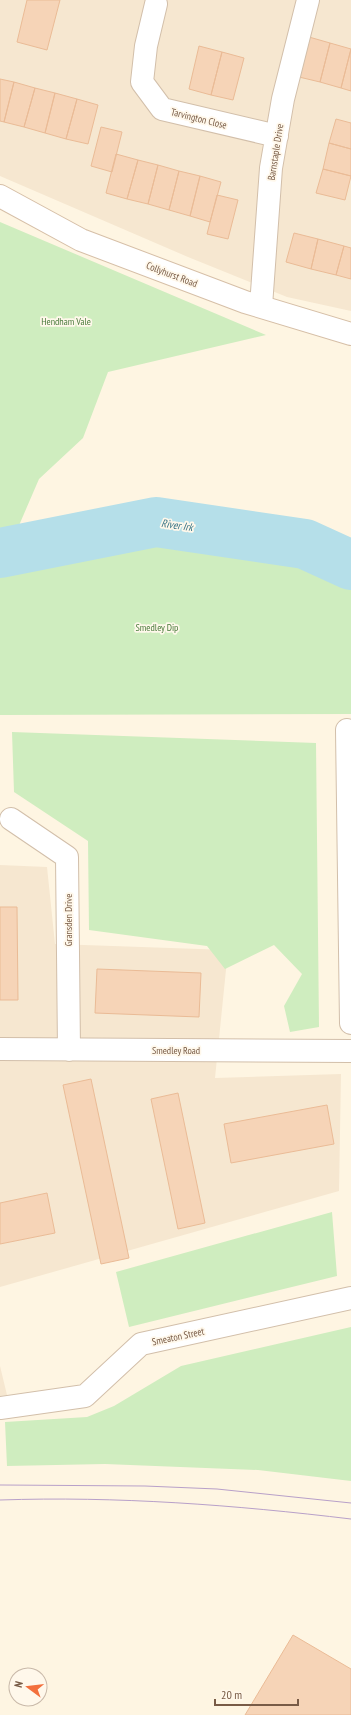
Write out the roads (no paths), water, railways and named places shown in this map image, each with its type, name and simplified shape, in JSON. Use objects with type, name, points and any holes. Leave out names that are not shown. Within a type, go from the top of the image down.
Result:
[{"type":"street","name":"Barnstaple Drive","points":[[262,306],[271,168],[283,99],[308,0]]},
{"type":"street","name":"Tarvington Close","points":[[156,4],[146,46],[142,82],[162,109],[276,136]]},
{"type":"street","name":"Collyhurst Road","points":[[0,196],[81,240],[244,302],[262,306],[351,334]]},
{"type":"street","points":[[347,730],[351,1023]]},
{"type":"street","name":"Gransden Drive","points":[[11,819],[67,857],[68,1050]]},
{"type":"street","name":"Smedley Road","points":[[0,1049],[351,1051]]},
{"type":"street","name":"Smeaton Street","points":[[0,1408],[85,1396],[141,1344],[351,1298]]},
{"type":"waterway","name":"River Irk","points":[[0,553],[156,522],[305,544],[351,565]]},
{"type":"tram line","points":[[0,1485],[145,1486],[217,1489],[351,1503]]},
{"type":"tram line","points":[[0,1500],[88,1499],[176,1503],[351,1519]]},
{"type":"park label","name":"Hendham Vale","points":[[66,321]]},
{"type":"park label","name":"Smedley Dip","points":[[157,627]]}]
